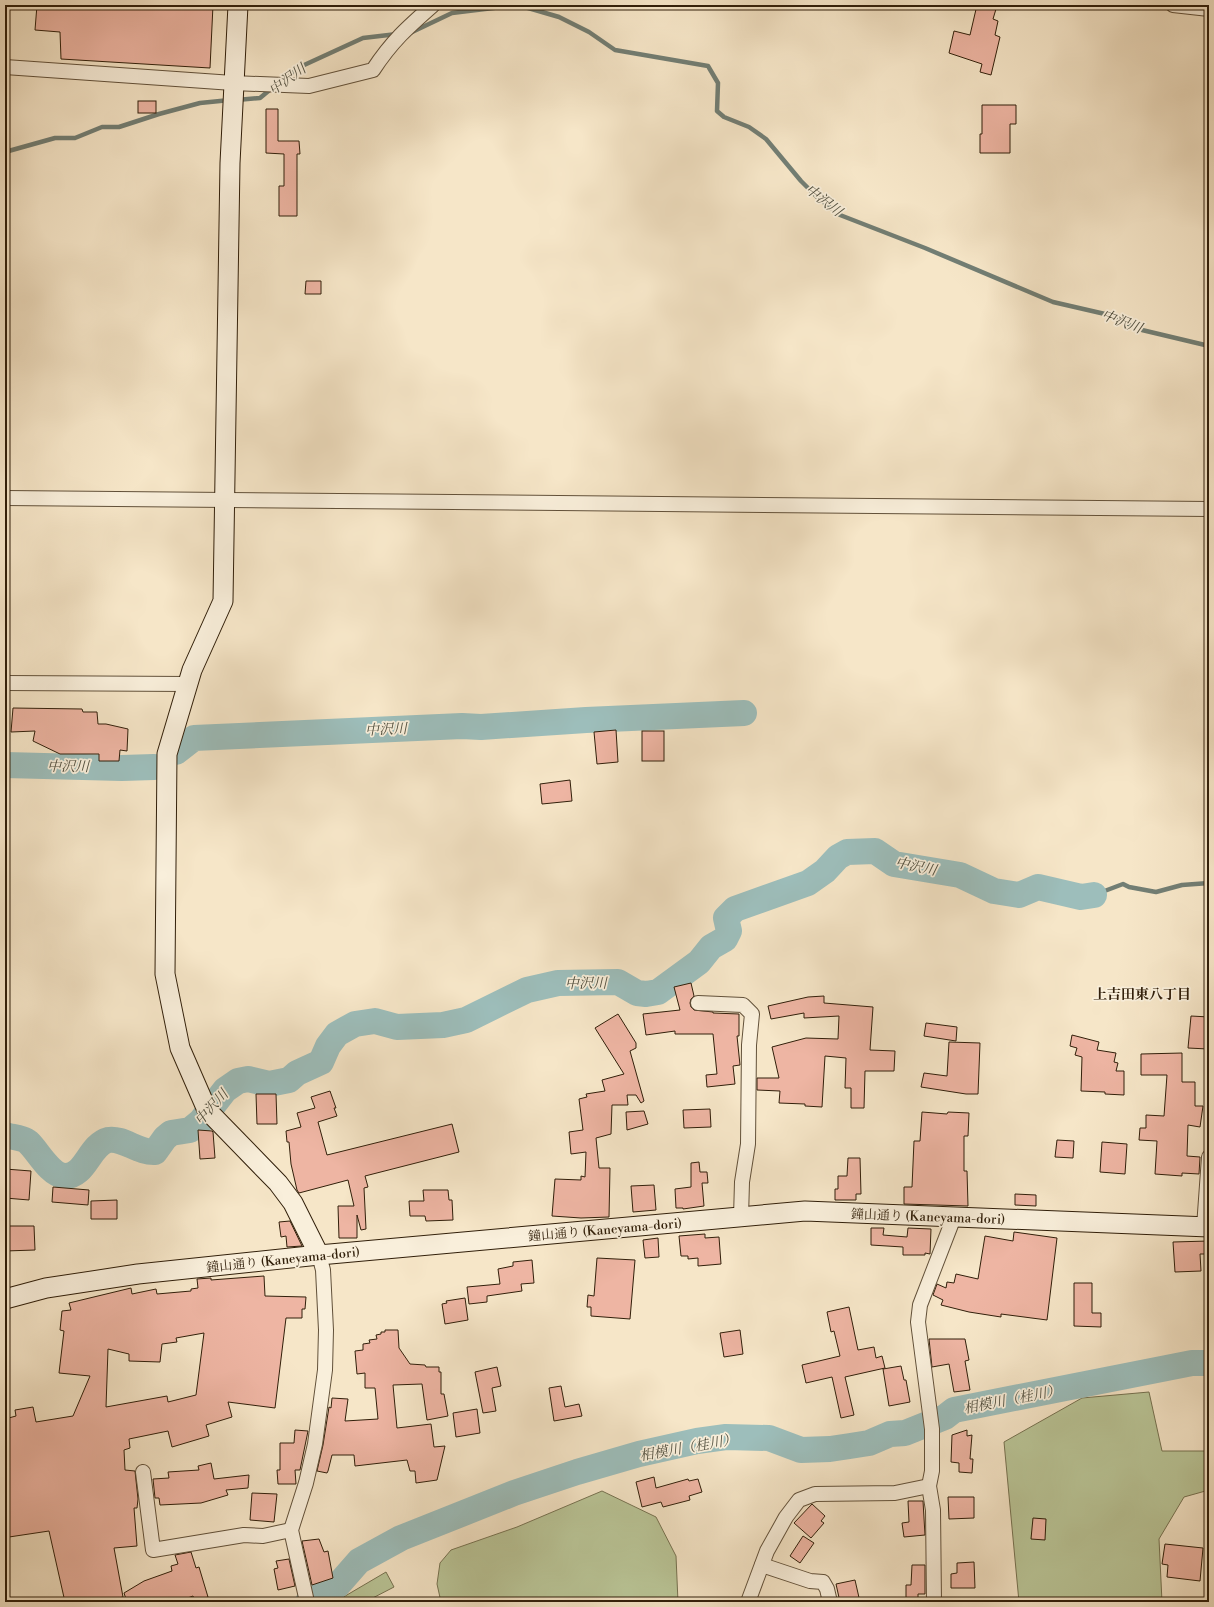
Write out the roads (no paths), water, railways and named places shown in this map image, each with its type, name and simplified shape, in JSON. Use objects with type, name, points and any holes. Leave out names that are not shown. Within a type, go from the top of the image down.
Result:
[{"type":"street","points":[[238,5],[230,163],[223,601],[192,670],[167,754],[165,974],[180,1048],[207,1110],[278,1183],[293,1203],[319,1255],[323,1270],[326,1330],[324,1370],[314,1444],[306,1483],[291,1530],[307,1602]]},
{"type":"street","points":[[5,67],[233,83],[309,86],[373,70],[386,50],[403,31],[433,5]]},
{"type":"street","points":[[1173,5],[1209,8]]},
{"type":"street","points":[[5,498],[1209,509]]},
{"type":"street","points":[[5,683],[188,684]]},
{"type":"street","points":[[698,1003],[743,1005],[752,1014],[749,1045],[748,1144],[742,1182],[741,1216]]},
{"type":"street","points":[[1206,1227],[1209,1157]]},
{"type":"street","name":"鐘山通り (Kaneyama-dori)","points":[[5,1299],[46,1288],[138,1274],[319,1255],[805,1211],[1206,1227]]},
{"type":"street","points":[[934,1602],[933,1517],[929,1486],[932,1471],[932,1429],[918,1322],[920,1305],[954,1217]]},
{"type":"street","points":[[143,1472],[154,1550],[244,1535],[263,1536],[291,1530]]},
{"type":"street","points":[[748,1602],[762,1565],[776,1535],[799,1500],[815,1494],[895,1493],[929,1486]]},
{"type":"street","points":[[762,1565],[810,1581],[823,1582],[827,1589],[830,1602]]},
{"type":"waterway","name":"中沢川","points":[[518,5],[559,17],[589,32],[615,50],[708,66],[718,83],[717,111],[724,117],[749,127],[766,139],[801,181],[817,197],[840,215],[925,248],[1053,302],[1105,314],[1142,330],[1205,345],[1209,344]]},
{"type":"waterway","name":"中沢川","points":[[410,33],[452,13],[518,5]]},
{"type":"waterway","name":"中沢川","points":[[281,81],[302,66],[363,38],[397,34]]},
{"type":"waterway","name":"中沢川","points":[[237,100],[260,98],[272,88]]},
{"type":"waterway","name":"中沢川","points":[[5,152],[55,138],[75,138],[102,127],[119,127],[200,103],[230,100]]},
{"type":"waterway","name":"中沢川","points":[[176,752],[194,738],[462,726],[481,727],[586,720],[744,713]]},
{"type":"waterway","name":"中沢川","points":[[5,765],[122,768],[154,767]]},
{"type":"waterway","name":"中沢川","points":[[5,1135],[26,1141],[53,1171],[64,1176],[71,1175],[82,1167],[96,1148],[108,1140],[119,1141],[149,1152],[155,1152],[165,1138],[171,1133],[190,1130],[201,1121],[225,1090],[238,1081],[248,1079],[269,1084],[289,1080],[297,1073],[321,1062],[328,1046],[337,1034],[355,1024],[375,1021],[397,1027],[443,1025],[466,1020],[527,990],[558,983],[618,982],[637,993],[646,994],[658,992],[699,962],[711,947],[725,939],[729,931],[726,918],[735,909],[808,883],[825,871],[838,857],[847,852],[875,851],[894,864],[960,875],[994,891],[1019,895],[1038,887],[1081,897],[1094,895]]},
{"type":"waterway","name":"中沢川","points":[[1094,895],[1123,884],[1129,887],[1156,892],[1182,885],[1209,883]]},
{"type":"waterway","name":"相模川（桂川）","points":[[308,1602],[338,1585],[359,1561],[401,1538],[514,1493],[577,1472],[639,1454],[697,1441],[726,1437],[769,1438],[801,1450],[830,1449],[869,1443],[890,1434],[905,1433],[945,1417],[954,1410],[1192,1363],[1209,1363]]},
{"type":"district","name":"上吉田東八丁目","points":[[1142,994]]}]
